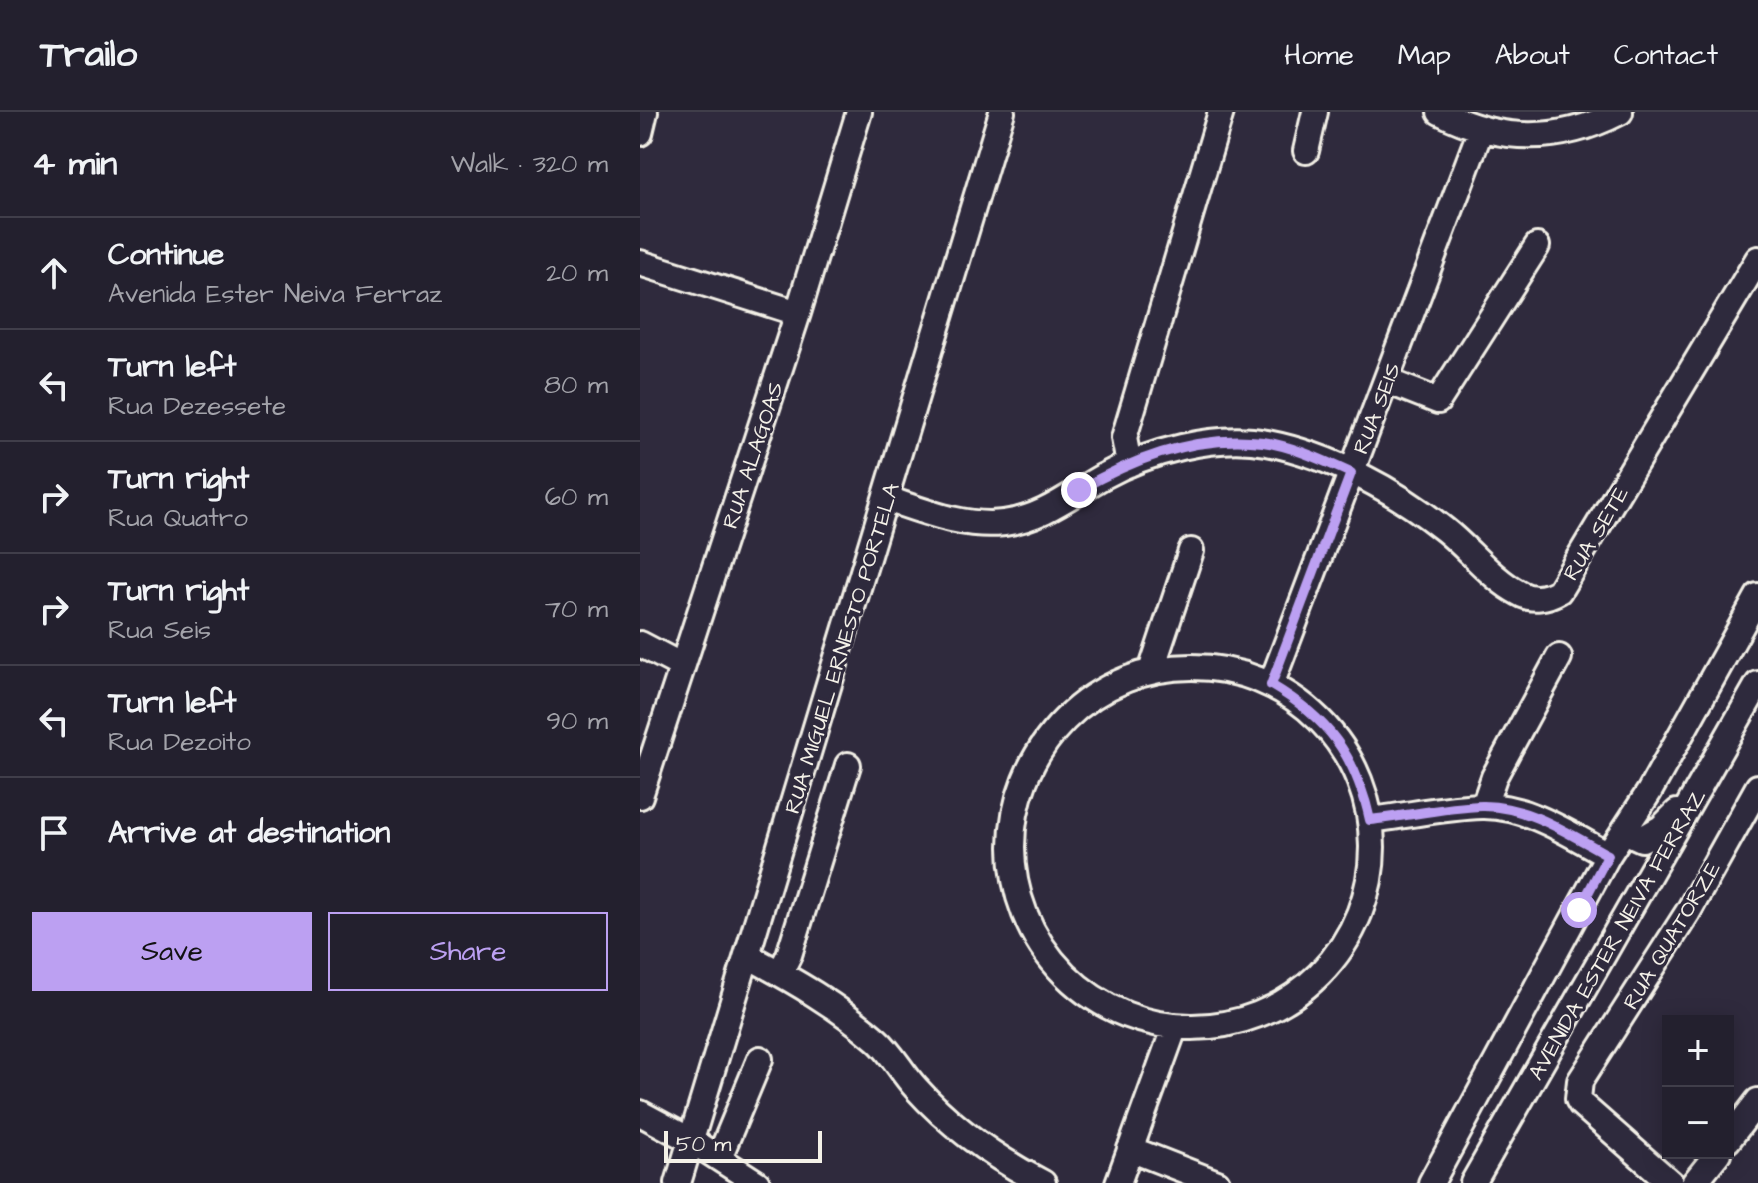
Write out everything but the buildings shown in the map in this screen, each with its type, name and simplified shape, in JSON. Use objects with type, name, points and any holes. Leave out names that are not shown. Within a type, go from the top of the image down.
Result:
[{"type":"street","points":[[640,133],[645,112]]},
{"type":"street","name":"RUA ALAGOAS","points":[[640,796],[798,313],[859,112]]},
{"type":"street","name":"RUA MIGUEL ERNESTO PORTELA","points":[[678,1183],[1002,112]]},
{"type":"street","points":[[1129,464],[1124,438],[1221,112]]},
{"type":"street","points":[[1306,151],[1315,112]]},
{"type":"street","points":[[1440,112],[1481,129],[1506,135],[1555,135],[1578,130],[1620,112]]},
{"type":"street","name":"RUA SEIS","points":[[1271,685],[1481,129]]},
{"type":"street","points":[[1387,381],[1438,401],[1537,246]]},
{"type":"street","name":"RUA SETE","points":[[1351,473],[1416,508],[1516,592],[1543,597],[1559,591],[1758,259]]},
{"type":"street","points":[[640,263],[798,313]]},
{"type":"street","points":[[887,499],[962,521],[1004,523],[1044,512],[1129,464],[1155,454],[1196,445],[1264,442],[1295,450],[1351,473]]},
{"type":"street","points":[[1151,671],[1191,551]]},
{"type":"street","name":"AVENIDA ESTER NEIVA FERRAZ","points":[[1431,1183],[1608,855],[1630,822],[1758,596]]},
{"type":"street","points":[[640,644],[682,666]]},
{"type":"street","points":[[1484,806],[1494,777],[1559,657]]},
{"type":"street","points":[[1188,667],[1226,670],[1271,685],[1314,714],[1331,732],[1357,774],[1370,820],[1371,847],[1364,897],[1343,942],[1329,962],[1292,996],[1247,1018],[1200,1026],[1175,1026],[1128,1015],[1106,1005],[1067,977],[1050,959],[1026,917],[1018,894],[1012,847],[1018,799],[1026,776],[1051,735],[1067,717],[1106,689],[1151,671],[1188,667]]},
{"type":"street","name":"AVENIDA ESTER NEIVA FERRAZ","points":[[1473,1183],[1758,684]]},
{"type":"street","points":[[780,973],[789,955],[848,765]]},
{"type":"street","name":"RUA QUATORZE","points":[[1671,1183],[1581,1104],[1578,1099],[1580,1081],[1688,912],[1758,787]]},
{"type":"street","points":[[1630,822],[1631,834],[1642,839],[1661,828],[1697,792]]},
{"type":"street","points":[[1370,820],[1484,806],[1520,813],[1552,825],[1608,855]]},
{"type":"street","points":[[748,956],[780,973],[880,1042],[915,1087],[956,1127],[1003,1161],[1043,1183]]},
{"type":"street","points":[[1118,1183],[1175,1026]]},
{"type":"street","points":[[719,1158],[760,1059]]},
{"type":"street","points":[[1734,1132],[1758,1101]]},
{"type":"street","points":[[640,1113],[692,1141],[757,1183]]},
{"type":"street","points":[[1130,1149],[1217,1183]]},
{"type":"street","points":[[1694,1183],[1713,1159]]},
{"type":"route","points":[[1079,490],[1155,454],[1183,447],[1237,441],[1264,442],[1295,450],[1351,473],[1271,685],[1294,698],[1331,732],[1357,774],[1370,820],[1484,806],[1520,813],[1552,825],[1608,855],[1579,910]]}]
